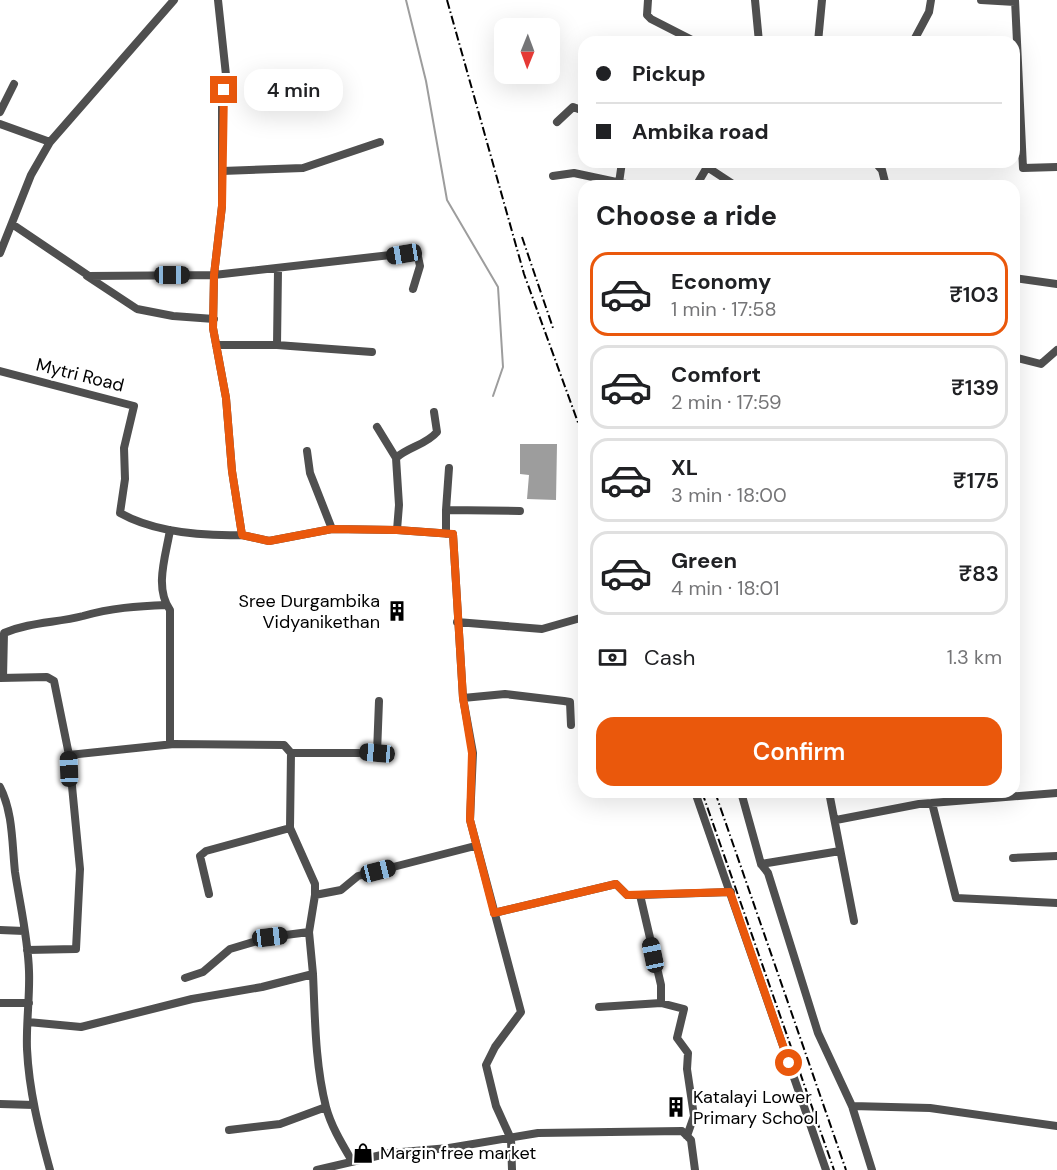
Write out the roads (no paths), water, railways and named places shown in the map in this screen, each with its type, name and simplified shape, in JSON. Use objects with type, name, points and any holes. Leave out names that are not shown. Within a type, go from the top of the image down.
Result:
[{"type":"street","points":[[0,253],[31,175],[50,142],[174,0]]},
{"type":"street","points":[[218,0],[226,75],[222,105],[222,206],[214,275],[214,319],[242,535]]},
{"type":"street","points":[[648,0],[647,15],[651,20],[684,36]]},
{"type":"street","points":[[755,0],[758,36]]},
{"type":"street","points":[[819,36],[822,0]]},
{"type":"street","points":[[916,36],[929,12],[931,0]]},
{"type":"street","points":[[981,0],[1015,1],[1016,36]]},
{"type":"street","points":[[0,112],[14,84]]},
{"type":"street","points":[[557,122],[573,107],[578,109]]},
{"type":"street","points":[[0,124],[50,142]]},
{"type":"street","points":[[222,171],[303,168],[380,142]]},
{"type":"street","points":[[1020,154],[1023,168],[1057,167]]},
{"type":"street","points":[[714,168],[729,180]]},
{"type":"street","points":[[553,176],[574,173],[606,180]]},
{"type":"street","points":[[12,224],[89,276],[214,275],[278,270],[417,252],[420,266],[413,289]]},
{"type":"street","points":[[12,224],[137,309],[214,319]]},
{"type":"street","points":[[277,345],[278,270]]},
{"type":"street","points":[[1020,279],[1057,284]]},
{"type":"street","points":[[216,345],[277,345],[372,352]]},
{"type":"street","points":[[1020,359],[1041,364],[1057,350]]},
{"type":"street","name":"Mytri Road","points":[[0,371],[134,406],[135,412],[124,448],[124,479],[120,513],[141,524],[170,530],[242,535],[269,541],[332,529],[397,530],[446,534]]},
{"type":"street","points":[[396,458],[406,449],[432,438],[437,432],[434,412]]},
{"type":"street","points":[[377,427],[396,458],[399,505],[397,530]]},
{"type":"street","points":[[307,451],[310,473],[332,529]]},
{"type":"street","points":[[448,468],[446,534],[453,534],[463,698],[472,753],[470,820],[475,846],[521,1012],[495,1047],[486,1065],[496,1106],[511,1139],[512,1170]]},
{"type":"street","points":[[446,510],[520,511]]},
{"type":"street","points":[[170,530],[162,576],[163,601],[170,610],[170,744]]},
{"type":"street","points":[[27,950],[76,949],[80,869],[69,755],[54,681],[47,677],[2,678],[4,633],[23,625],[83,616],[98,610],[167,605]]},
{"type":"street","points":[[457,622],[542,629],[578,619]]},
{"type":"street","points":[[463,698],[505,694],[570,702],[571,725]]},
{"type":"street","points":[[291,753],[377,753],[379,700]]},
{"type":"street","points":[[69,755],[170,744],[284,745],[291,753],[290,828],[315,884],[309,933],[320,1073],[326,1107],[336,1134],[352,1161]]},
{"type":"street","points":[[0,787],[4,815],[14,842],[27,950],[29,1003],[27,1051],[34,1105],[50,1170]]},
{"type":"street","points":[[1020,796],[1057,793]]},
{"type":"street","points":[[697,798],[826,1170]]},
{"type":"street","points":[[743,798],[761,864],[768,873],[818,1033],[852,1106],[873,1170]]},
{"type":"street","points":[[831,798],[854,921]]},
{"type":"street","points":[[836,820],[932,803],[994,798]]},
{"type":"street","points":[[932,803],[956,898],[1057,903]]},
{"type":"street","points":[[209,894],[200,856],[206,851],[290,828]]},
{"type":"street","points":[[315,895],[340,890],[358,876],[475,846]]},
{"type":"street","points":[[761,864],[840,851]]},
{"type":"street","points":[[1013,858],[1057,856]]},
{"type":"street","points":[[494,913],[616,884],[627,895],[730,892]]},
{"type":"street","points":[[640,895],[661,986],[661,1003]]},
{"type":"street","points":[[0,930],[24,931]]},
{"type":"street","points":[[185,978],[203,972],[230,949],[270,937],[309,933]]},
{"type":"street","points":[[28,1022],[81,1027],[192,999],[262,987],[313,974]]},
{"type":"street","points":[[0,1003],[29,1003]]},
{"type":"street","points":[[599,1007],[661,1003],[684,1009],[677,1038],[688,1053],[687,1069],[694,1116],[687,1136]]},
{"type":"street","points":[[0,1104],[34,1105]]},
{"type":"street","points":[[852,1106],[930,1108],[1057,1126]]},
{"type":"street","points":[[229,1130],[280,1125],[326,1107]]},
{"type":"street","points":[[322,1169],[390,1153],[511,1139],[538,1133],[682,1131],[691,1140],[695,1170]]},
{"type":"waterway","points":[[406,0],[426,81],[447,200],[498,287],[503,367],[493,396]]},
{"type":"railway","points":[[447,0],[524,274],[578,422]]},
{"type":"railway","points":[[522,237],[553,328]]},
{"type":"railway","points":[[704,798],[834,1170]]},
{"type":"railway","points":[[717,798],[846,1170]]},
{"type":"place","name":"Sree Durgambika Vidyanikethan","points":[[397,611]]},
{"type":"place","name":"Katalayi Lower Primary School","points":[[676,1107]]},
{"type":"place","name":"Margin free market","points":[[363,1153]]}]
